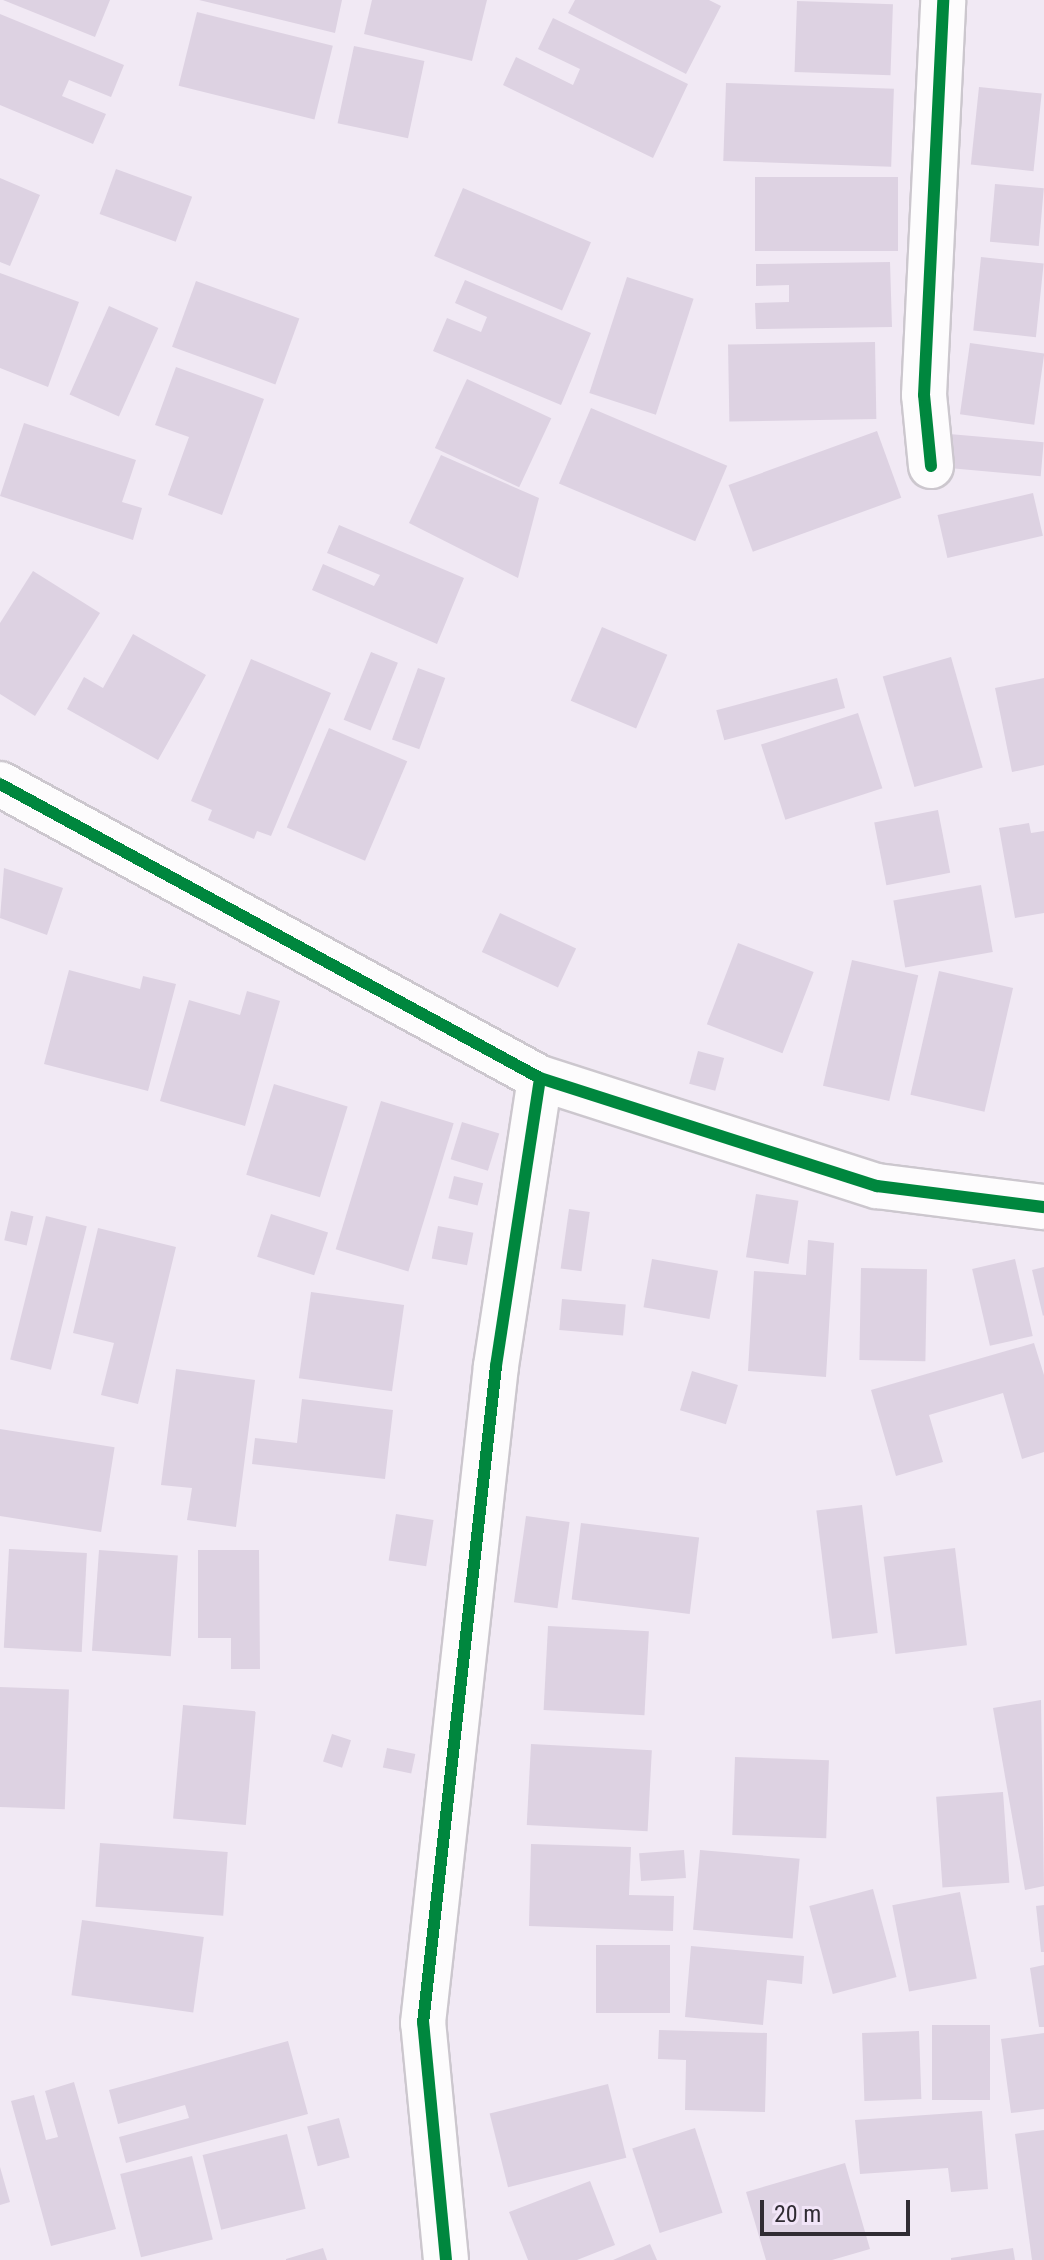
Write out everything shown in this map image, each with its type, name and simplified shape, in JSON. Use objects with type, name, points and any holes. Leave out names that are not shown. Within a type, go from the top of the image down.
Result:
[{"type":"street","points":[[931,466],[924,395],[943,0]]},
{"type":"street","points":[[0,784],[540,1078],[877,1186],[1044,1207]]},
{"type":"street","points":[[446,2260],[423,2023],[496,1366],[540,1078]]},
{"type":"building","points":[[3,0],[110,0],[95,37]]},
{"type":"building","points":[[199,0],[342,0],[335,33]]},
{"type":"building","points":[[372,0],[487,0],[472,61],[364,34]]},
{"type":"building","points":[[575,0],[709,0],[721,6],[686,74],[568,13]]},
{"type":"building","points":[[797,1],[893,4],[890,75],[795,72]]},
{"type":"building","points":[[197,12],[333,46],[314,120],[179,86]]},
{"type":"building","points":[[0,14],[124,65],[111,97],[69,80],[62,96],[106,114],[93,144],[0,105]]},
{"type":"building","points":[[553,18],[688,84],[653,158],[503,85],[516,57],[573,85],[580,69],[538,49]]},
{"type":"building","points":[[354,46],[424,61],[408,138],[338,123]]},
{"type":"building","points":[[726,83],[894,89],[891,167],[723,161]]},
{"type":"building","points":[[979,87],[1042,94],[1034,171],[971,165]]},
{"type":"building","points":[[116,169],[192,197],[176,242],[100,214]]},
{"type":"building","points":[[755,177],[898,177],[898,251],[755,251]]},
{"type":"building","points":[[0,178],[40,195],[10,266],[0,262]]},
{"type":"building","points":[[995,184],[1044,188],[1039,246],[990,242]]},
{"type":"building","points":[[463,188],[591,242],[562,310],[434,256]]},
{"type":"building","points":[[981,257],[1044,264],[1036,337],[973,331]]},
{"type":"building","points":[[890,262],[892,327],[756,329],[755,303],[789,302],[789,285],[756,286],[756,264]]},
{"type":"building","points":[[0,273],[79,302],[48,387],[0,368]]},
{"type":"building","points":[[627,277],[694,299],[656,415],[589,393]]},
{"type":"building","points":[[465,280],[591,333],[561,405],[433,351],[447,318],[481,332],[487,317],[455,303]]},
{"type":"building","points":[[196,281],[299,319],[275,384],[172,347]]},
{"type":"building","points":[[109,306],[158,328],[119,417],[70,395]]},
{"type":"building","points":[[875,342],[876,419],[729,422],[728,345]]},
{"type":"building","points":[[970,343],[1044,353],[1034,425],[960,414]]},
{"type":"building","points":[[176,367],[264,399],[222,515],[168,495],[189,437],[155,425]]},
{"type":"building","points":[[467,379],[551,418],[519,487],[435,448]]},
{"type":"building","points":[[591,408],[727,466],[695,541],[559,483]]},
{"type":"building","points":[[24,423],[136,460],[122,502],[142,508],[133,540],[0,496]]},
{"type":"building","points":[[877,431],[901,498],[753,552],[729,485]]},
{"type":"building","points":[[949,434],[1044,442],[1041,476],[946,468]]},
{"type":"building","points":[[441,455],[539,498],[518,578],[409,523]]},
{"type":"building","points":[[1033,493],[1043,536],[947,558],[938,515]]},
{"type":"building","points":[[339,525],[464,578],[437,644],[312,590],[323,564],[374,586],[380,575],[327,553]]},
{"type":"building","points":[[33,571],[100,613],[35,716],[0,694],[0,623]]},
{"type":"building","points":[[602,627],[667,655],[636,728],[571,701]]},
{"type":"building","points":[[133,634],[206,675],[158,760],[67,709],[84,677],[103,688]]},
{"type":"building","points":[[371,652],[398,663],[371,731],[344,720]]},
{"type":"building","points":[[951,657],[983,768],[914,787],[883,677]]},
{"type":"building","points":[[251,659],[331,693],[271,836],[257,831],[254,839],[208,820],[212,810],[191,801]]},
{"type":"building","points":[[418,668],[445,678],[419,749],[392,739]]},
{"type":"building","points":[[837,678],[845,708],[724,740],[716,710]]},
{"type":"building","points":[[1044,678],[1044,765],[1012,772],[995,688]]},
{"type":"building","points":[[858,713],[882,788],[785,820],[761,745]]},
{"type":"building","points":[[329,728],[407,761],[365,861],[287,827]]},
{"type":"building","points":[[938,810],[950,873],[886,885],[874,822]]},
{"type":"building","points":[[1029,823],[1031,833],[1044,831],[1044,913],[1015,918],[999,828]]},
{"type":"building","points":[[4,868],[63,888],[47,935],[0,918]]},
{"type":"building","points":[[981,885],[993,952],[905,967],[893,900]]},
{"type":"building","points":[[500,913],[576,948],[558,987],[482,952]]},
{"type":"building","points":[[738,943],[814,972],[782,1053],[707,1024]]},
{"type":"building","points":[[852,960],[918,975],[889,1101],[823,1086]]},
{"type":"building","points":[[69,970],[140,989],[143,976],[176,984],[148,1091],[44,1064]]},
{"type":"building","points":[[939,971],[1013,988],[984,1112],[910,1095]]},
{"type":"building","points":[[247,991],[280,1001],[245,1126],[160,1101],[189,1000],[240,1015]]},
{"type":"building","points":[[698,1051],[724,1058],[715,1091],[689,1084]]},
{"type":"building","points":[[274,1084],[348,1107],[320,1197],[246,1175]]},
{"type":"building","points":[[381,1101],[454,1123],[408,1271],[336,1249]]},
{"type":"building","points":[[462,1122],[499,1133],[488,1171],[451,1159]]},
{"type":"building","points":[[454,1176],[483,1183],[478,1206],[448,1198]]},
{"type":"building","points":[[756,1194],[798,1201],[788,1264],[746,1257]]},
{"type":"building","points":[[569,1209],[590,1212],[581,1271],[561,1268]]},
{"type":"building","points":[[11,1211],[33,1216],[27,1245],[4,1240]]},
{"type":"building","points":[[271,1214],[328,1233],[314,1275],[257,1257]]},
{"type":"building","points":[[46,1216],[87,1226],[51,1370],[10,1360]]},
{"type":"building","points":[[438,1226],[473,1233],[467,1265],[432,1258]]},
{"type":"building","points":[[98,1228],[176,1247],[138,1404],[101,1395],[114,1343],[73,1333]]},
{"type":"building","points":[[808,1240],[834,1243],[826,1377],[748,1371],[754,1271],[806,1275]]},
{"type":"building","points":[[652,1259],[718,1271],[709,1319],[643,1307]]},
{"type":"building","points":[[1015,1259],[1033,1336],[990,1346],[972,1269]]},
{"type":"building","points":[[1044,1267],[1044,1315],[1043,1316],[1032,1270]]},
{"type":"building","points":[[861,1268],[927,1269],[925,1361],[859,1360]]},
{"type":"building","points":[[311,1292],[404,1305],[392,1391],[299,1378]]},
{"type":"building","points":[[562,1299],[626,1305],[623,1335],[559,1330]]},
{"type":"building","points":[[1034,1343],[1044,1375],[1044,1452],[1022,1459],[1003,1393],[929,1415],[943,1462],[896,1476],[871,1390]]},
{"type":"building","points":[[176,1369],[255,1380],[236,1527],[187,1520],[192,1488],[161,1485]]},
{"type":"building","points":[[692,1371],[738,1385],[726,1424],[680,1410]]},
{"type":"building","points":[[302,1399],[393,1410],[385,1479],[252,1464],[255,1438],[297,1443]]},
{"type":"building","points":[[0,1429],[115,1447],[101,1532],[0,1516]]},
{"type":"building","points":[[862,1505],[878,1633],[832,1639],[816,1511]]},
{"type":"building","points":[[396,1514],[434,1520],[426,1566],[389,1560]]},
{"type":"building","points":[[526,1516],[570,1522],[557,1608],[514,1602]]},
{"type":"building","points":[[581,1523],[699,1538],[690,1614],[572,1599]]},
{"type":"building","points":[[955,1548],[967,1645],[895,1654],[884,1557]]},
{"type":"building","points":[[9,1549],[87,1553],[82,1652],[4,1648]]},
{"type":"building","points":[[99,1550],[178,1556],[171,1656],[92,1651]]},
{"type":"building","points":[[198,1550],[259,1550],[260,1669],[231,1669],[231,1638],[198,1638]]},
{"type":"building","points":[[548,1626],[649,1631],[644,1715],[544,1710]]},
{"type":"building","points":[[0,1687],[69,1689],[65,1809],[0,1807]]},
{"type":"building","points":[[1041,1700],[1044,1886],[1025,1890],[993,1708]]},
{"type":"building","points":[[183,1705],[256,1711],[246,1825],[173,1819]]},
{"type":"building","points":[[332,1734],[351,1740],[342,1768],[323,1762]]},
{"type":"building","points":[[531,1744],[652,1750],[648,1831],[527,1825]]},
{"type":"building","points":[[387,1748],[415,1754],[411,1774],[383,1768]]},
{"type":"building","points":[[735,1757],[829,1760],[826,1838],[732,1835]]},
{"type":"building","points":[[1003,1792],[1009,1883],[943,1887],[936,1797]]},
{"type":"building","points":[[100,1843],[228,1852],[223,1916],[96,1907]]},
{"type":"building","points":[[531,1844],[631,1847],[629,1895],[674,1896],[673,1931],[529,1926]]},
{"type":"building","points":[[684,1850],[686,1878],[641,1881],[639,1853]]},
{"type":"building","points":[[700,1850],[800,1859],[793,1938],[693,1930]]},
{"type":"building","points":[[873,1889],[897,1977],[833,1994],[809,1906]]},
{"type":"building","points":[[960,1892],[977,1978],[909,1992],[892,1905]]},
{"type":"building","points":[[1044,1905],[1044,1952],[1041,1952],[1036,1906]]},
{"type":"building","points":[[82,1920],[204,1937],[193,2012],[71,1995]]},
{"type":"building","points":[[596,1945],[670,1945],[670,2013],[596,2013]]},
{"type":"building","points":[[691,1946],[804,1956],[802,1984],[767,1980],[763,2025],[685,2017]]},
{"type":"building","points":[[1044,1965],[1044,2027],[1039,2027],[1030,1968]]},
{"type":"building","points":[[932,2025],[990,2025],[990,2100],[932,2100]]},
{"type":"building","points":[[659,2030],[767,2033],[765,2112],[685,2110],[686,2060],[658,2059]]},
{"type":"building","points":[[919,2031],[921,2099],[864,2101],[862,2033]]},
{"type":"building","points":[[1044,2033],[1044,2109],[1011,2113],[1001,2039]]},
{"type":"building","points":[[288,2041],[308,2114],[126,2163],[119,2137],[189,2118],[185,2105],[118,2124],[109,2090]]},
{"type":"building","points":[[74,2082],[116,2229],[51,2246],[11,2101],[34,2095],[46,2140],[58,2137],[45,2091]]},
{"type":"building","points":[[608,2084],[626,2158],[508,2187],[490,2114]]},
{"type":"building","points":[[982,2111],[988,2189],[951,2192],[948,2168],[860,2174],[855,2120]]},
{"type":"building","points":[[339,2118],[350,2158],[318,2166],[307,2127]]},
{"type":"building","points":[[695,2128],[723,2213],[660,2233],[632,2148]]},
{"type":"building","points":[[1044,2130],[1044,2260],[1032,2260],[1015,2134]]},
{"type":"building","points":[[287,2134],[306,2209],[221,2230],[203,2155]]},
{"type":"building","points":[[192,2156],[213,2239],[141,2257],[120,2174]]},
{"type":"building","points":[[845,2163],[870,2249],[832,2260],[766,2260],[746,2192]]},
{"type":"building","points":[[0,2167],[10,2202],[0,2205]]},
{"type":"building","points":[[590,2181],[615,2245],[577,2260],[528,2260],[509,2212]]},
{"type":"building","points":[[650,2244],[657,2260],[613,2260]]},
{"type":"building","points":[[323,2248],[327,2260],[286,2260],[286,2259]]},
{"type":"building","points":[[1013,2248],[1015,2260],[951,2260],[951,2258]]},
{"type":"cycle path","points":[[931,466],[924,395],[943,0]]},
{"type":"cycle path","points":[[0,784],[540,1078],[877,1186],[1044,1207]]},
{"type":"cycle path","points":[[446,2260],[423,2023],[496,1366],[540,1078]]}]
